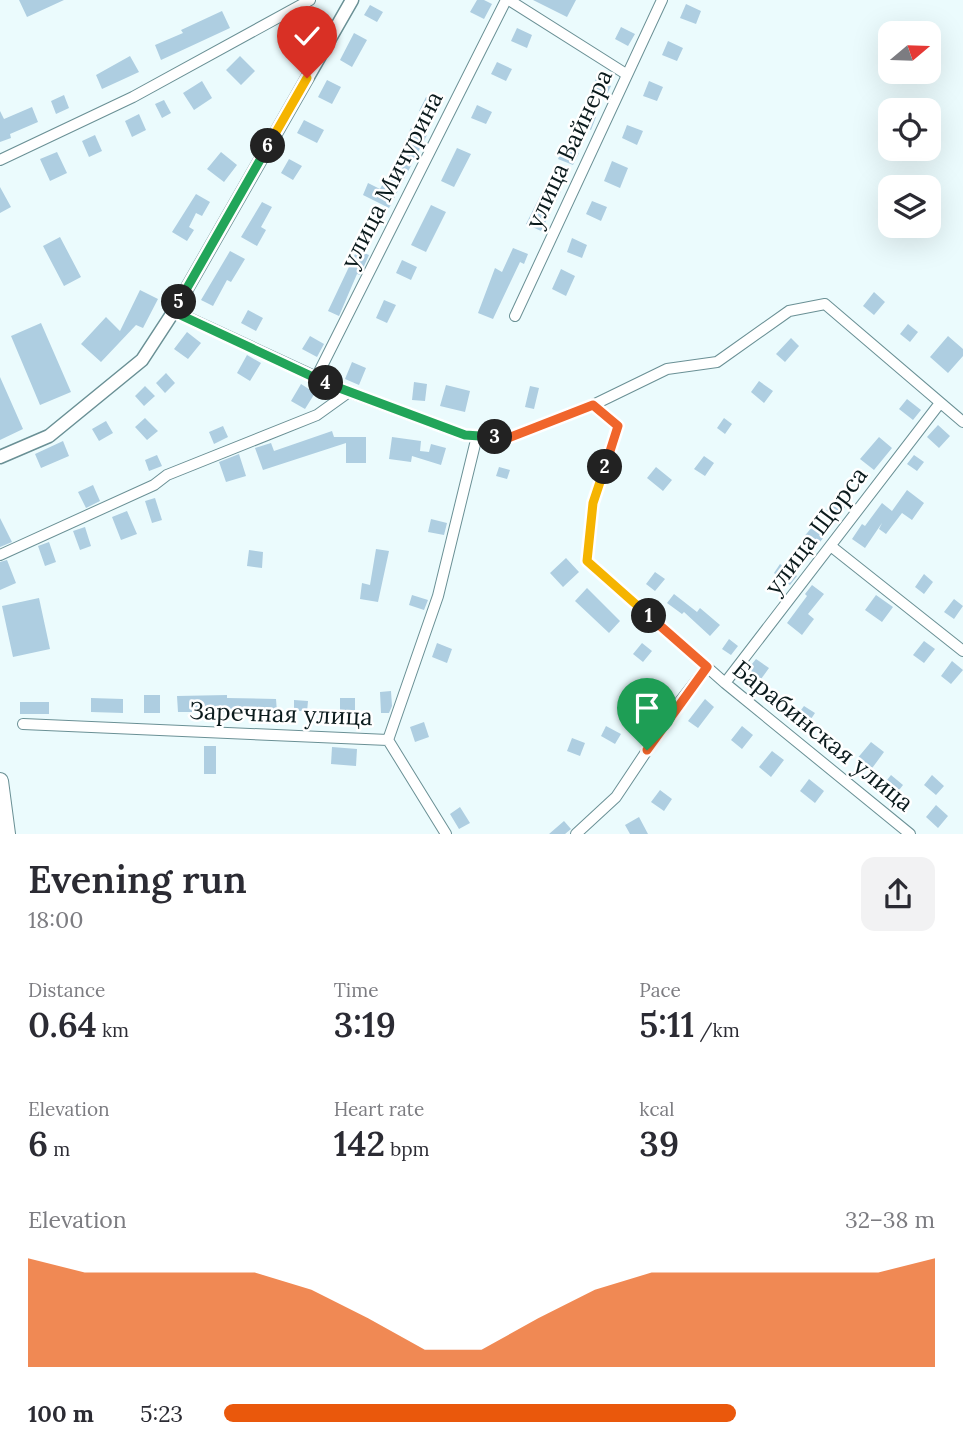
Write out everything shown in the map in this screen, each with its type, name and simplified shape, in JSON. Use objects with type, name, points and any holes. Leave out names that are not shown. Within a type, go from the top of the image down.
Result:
[{"type":"main road","points":[[0,781],[7,834]]},
{"type":"street","points":[[0,160],[133,97],[310,0]]},
{"type":"street","points":[[0,457],[49,436],[142,360],[174,312],[352,0]]},
{"type":"street","points":[[508,0],[626,74]]},
{"type":"street","name":"улица Мичурина","points":[[316,379],[508,0]]},
{"type":"street","name":"улица Вайнера","points":[[515,316],[662,0]]},
{"type":"street","points":[[174,312],[349,392],[465,435],[508,438],[593,405],[667,369],[717,362],[789,311],[825,304],[963,422]]},
{"type":"street","points":[[0,555],[154,485],[167,475],[317,415],[349,392]]},
{"type":"street","name":"улица Щорса","points":[[725,683],[940,403]]},
{"type":"street","name":"Барабинская улица","points":[[593,405],[618,426],[593,503],[587,561],[725,683],[910,834]]},
{"type":"street","name":"Заречная улица","points":[[23,724],[388,740],[439,596],[477,436]]},
{"type":"street","points":[[832,547],[963,650]]},
{"type":"street","points":[[576,834],[616,797],[678,704],[707,667]]},
{"type":"street","points":[[388,740],[446,834]]},
{"type":"building","points":[[19,0],[64,0],[27,17]]},
{"type":"building","points":[[477,0],[492,4],[484,19],[470,12]]},
{"type":"building","points":[[533,0],[576,0],[567,17]]},
{"type":"building","points":[[686,4],[701,11],[696,24],[680,18]]},
{"type":"building","points":[[370,5],[383,12],[377,22],[364,15]]},
{"type":"building","points":[[222,11],[230,28],[161,60],[155,45]]},
{"type":"building","points":[[621,27],[635,34],[628,46],[615,39]]},
{"type":"building","points":[[517,28],[532,35],[527,48],[511,41]]},
{"type":"building","points":[[354,33],[367,40],[352,67],[340,60]]},
{"type":"building","points":[[668,41],[683,48],[677,61],[662,55]]},
{"type":"building","points":[[130,56],[139,72],[102,89],[96,75]]},
{"type":"building","points":[[240,56],[255,71],[241,85],[226,70]]},
{"type":"building","points":[[497,62],[512,69],[506,81],[491,74]]},
{"type":"building","points":[[596,79],[611,86],[605,98],[590,91]]},
{"type":"building","points":[[327,80],[341,87],[332,104],[318,97]]},
{"type":"building","points":[[202,81],[212,98],[194,110],[183,93]]},
{"type":"building","points":[[649,81],[663,87],[657,101],[643,96]]},
{"type":"building","points":[[64,95],[69,108],[56,114],[51,101]]},
{"type":"building","points":[[426,97],[441,104],[434,118],[419,111]]},
{"type":"building","points":[[164,100],[171,113],[162,118],[155,104]]},
{"type":"building","points":[[477,105],[492,112],[486,124],[471,118]]},
{"type":"building","points":[[32,107],[38,122],[10,134],[11,138],[0,142],[0,111],[4,119]]},
{"type":"building","points":[[581,110],[596,117],[591,130],[576,123]]},
{"type":"building","points":[[139,114],[146,130],[132,137],[125,121]]},
{"type":"building","points":[[304,120],[324,130],[317,143],[297,133]]},
{"type":"building","points":[[627,125],[643,131],[637,145],[622,138]]},
{"type":"building","points":[[411,128],[427,135],[389,208],[363,195],[368,183],[380,189]]},
{"type":"building","points":[[95,135],[102,151],[89,157],[82,141]]},
{"type":"building","points":[[564,146],[579,153],[573,165],[558,159]]},
{"type":"building","points":[[457,148],[471,154],[454,187],[441,181]]},
{"type":"building","points":[[57,152],[67,173],[50,181],[40,159]]},
{"type":"building","points":[[221,152],[237,165],[224,182],[207,169]]},
{"type":"building","points":[[289,159],[302,166],[293,180],[281,173]]},
{"type":"building","points":[[612,161],[628,168],[620,188],[604,181]]},
{"type":"building","points":[[546,184],[561,191],[541,231],[526,224]]},
{"type":"building","points":[[0,187],[11,207],[0,213]]},
{"type":"building","points":[[196,194],[210,202],[202,216],[196,213],[189,227],[194,230],[187,241],[172,232]]},
{"type":"building","points":[[592,201],[607,207],[601,221],[586,214]]},
{"type":"building","points":[[262,202],[272,207],[261,227],[266,230],[257,246],[241,237]]},
{"type":"building","points":[[431,205],[446,212],[426,252],[411,245]]},
{"type":"building","points":[[60,237],[81,277],[64,286],[43,246]]},
{"type":"building","points":[[572,238],[587,245],[582,258],[567,252]]},
{"type":"building","points":[[513,248],[528,254],[524,264],[520,262],[493,319],[478,313],[495,268],[502,272]]},
{"type":"building","points":[[357,250],[369,255],[360,275],[357,274],[339,316],[328,311]]},
{"type":"building","points":[[230,251],[245,259],[231,282],[227,280],[213,306],[201,300]]},
{"type":"building","points":[[402,260],[417,267],[411,280],[396,273]]},
{"type":"building","points":[[561,269],[575,276],[566,296],[552,289]]},
{"type":"building","points":[[140,290],[158,299],[143,328],[136,325],[101,362],[81,344],[106,317],[120,331]]},
{"type":"building","points":[[874,292],[885,302],[874,315],[863,306]]},
{"type":"building","points":[[384,300],[396,305],[387,323],[376,318]]},
{"type":"building","points":[[248,310],[263,318],[256,331],[241,323]]},
{"type":"building","points":[[41,323],[71,392],[40,405],[11,336]]},
{"type":"building","points":[[908,324],[918,332],[910,342],[900,334]]},
{"type":"building","points":[[187,332],[201,343],[188,359],[174,349]]},
{"type":"building","points":[[310,336],[324,344],[317,357],[302,349]]},
{"type":"building","points":[[948,336],[963,349],[963,356],[948,373],[930,357]]},
{"type":"building","points":[[791,338],[799,346],[785,362],[776,354]]},
{"type":"building","points":[[247,355],[261,363],[250,381],[237,373]]},
{"type":"building","points":[[352,362],[366,368],[359,385],[345,379]]},
{"type":"building","points":[[166,373],[175,383],[165,393],[156,383]]},
{"type":"building","points":[[0,377],[23,429],[0,440]]},
{"type":"building","points":[[759,381],[773,391],[764,403],[751,392]]},
{"type":"building","points":[[414,382],[427,384],[425,401],[412,400]]},
{"type":"building","points":[[301,384],[315,393],[305,409],[291,401]]},
{"type":"building","points":[[446,385],[470,391],[465,412],[440,406]]},
{"type":"building","points":[[145,386],[155,396],[144,406],[135,396]]},
{"type":"building","points":[[530,386],[539,388],[534,409],[525,407]]},
{"type":"building","points":[[907,399],[921,410],[913,420],[899,409]]},
{"type":"building","points":[[145,418],[158,431],[147,440],[135,427]]},
{"type":"building","points":[[724,418],[732,424],[725,434],[717,428]]},
{"type":"building","points":[[106,421],[113,433],[99,441],[92,429]]},
{"type":"building","points":[[938,425],[950,436],[939,448],[927,437]]},
{"type":"building","points":[[223,426],[228,437],[214,444],[209,432]]},
{"type":"building","points":[[332,431],[334,437],[366,437],[366,463],[346,463],[346,443],[263,470],[255,448],[271,443],[274,451]]},
{"type":"building","points":[[392,437],[421,441],[420,451],[429,452],[431,444],[446,448],[441,465],[412,456],[411,462],[389,459]]},
{"type":"building","points":[[879,437],[892,448],[874,470],[860,459]]},
{"type":"building","points":[[63,441],[69,456],[41,468],[35,454]]},
{"type":"building","points":[[239,454],[246,476],[226,482],[219,462]]},
{"type":"building","points":[[157,455],[162,466],[149,471],[145,460]]},
{"type":"building","points":[[914,455],[924,462],[917,471],[907,464]]},
{"type":"building","points":[[704,456],[714,463],[705,476],[694,469]]},
{"type":"building","points":[[499,467],[510,470],[507,479],[496,476]]},
{"type":"building","points":[[656,467],[672,480],[663,491],[647,478]]},
{"type":"building","points":[[93,485],[100,501],[86,508],[78,492]]},
{"type":"building","points":[[907,490],[924,503],[912,520],[902,513],[886,534],[879,529],[882,523],[865,548],[852,539],[882,503],[892,511]]},
{"type":"building","points":[[839,494],[849,502],[836,519],[826,511]]},
{"type":"building","points":[[155,498],[162,520],[152,523],[145,501]]},
{"type":"building","points":[[127,511],[137,534],[121,540],[112,517]]},
{"type":"building","points":[[0,518],[12,542],[0,547]]},
{"type":"building","points":[[431,519],[447,523],[444,535],[428,532]]},
{"type":"building","points":[[85,527],[91,546],[80,550],[73,531]]},
{"type":"building","points":[[812,527],[824,537],[815,548],[803,538]]},
{"type":"building","points":[[49,542],[56,562],[45,566],[38,546]]},
{"type":"building","points":[[376,549],[389,551],[378,602],[360,599],[362,583],[370,585]]},
{"type":"building","points":[[249,550],[263,552],[262,568],[247,566]]},
{"type":"building","points":[[566,558],[579,572],[563,587],[550,573]]},
{"type":"building","points":[[7,560],[16,583],[0,590],[0,562]]},
{"type":"building","points":[[780,564],[797,576],[790,585],[774,573]]},
{"type":"building","points":[[655,572],[665,579],[655,591],[646,584]]},
{"type":"building","points":[[924,574],[933,582],[924,594],[915,587]]},
{"type":"building","points":[[812,585],[824,594],[808,614],[814,619],[802,635],[787,623]]},
{"type":"building","points":[[587,588],[620,621],[609,633],[575,601]]},
{"type":"building","points":[[674,594],[697,612],[700,608],[720,625],[710,636],[684,612],[682,614],[667,603]]},
{"type":"building","points":[[412,595],[428,600],[424,610],[409,605]]},
{"type":"building","points":[[876,595],[893,607],[882,622],[865,610]]},
{"type":"building","points":[[39,598],[50,649],[13,657],[2,606]]},
{"type":"building","points":[[954,599],[963,606],[954,619],[944,612]]},
{"type":"building","points":[[729,639],[738,646],[731,655],[722,649]]},
{"type":"building","points":[[924,641],[935,649],[924,663],[913,655]]},
{"type":"building","points":[[437,643],[452,649],[447,663],[432,657]]},
{"type":"building","points":[[642,643],[652,651],[643,662],[633,654]]},
{"type":"building","points":[[756,659],[769,668],[761,679],[748,669]]},
{"type":"building","points":[[952,661],[963,670],[951,684],[941,676]]},
{"type":"building","points":[[654,680],[664,690],[656,698],[646,689]]},
{"type":"building","points":[[391,691],[392,706],[389,713],[381,713],[380,692]]},
{"type":"building","points":[[144,695],[160,695],[160,713],[144,713]]},
{"type":"building","points":[[227,695],[227,698],[276,699],[277,712],[178,712],[177,696]]},
{"type":"building","points":[[91,698],[123,699],[123,713],[91,712]]},
{"type":"building","points":[[340,698],[355,698],[355,711],[340,711]]},
{"type":"building","points":[[629,698],[643,711],[631,723],[618,710]]},
{"type":"building","points":[[705,699],[714,707],[698,728],[688,721]]},
{"type":"building","points":[[294,700],[308,701],[307,712],[294,710]]},
{"type":"building","points":[[20,702],[49,702],[49,714],[20,714]]},
{"type":"building","points":[[804,706],[815,713],[809,722],[798,714]]},
{"type":"building","points":[[424,722],[429,737],[415,742],[410,727]]},
{"type":"building","points":[[606,726],[621,734],[615,744],[601,736]]},
{"type":"building","points":[[742,726],[753,735],[742,749],[731,740]]},
{"type":"building","points":[[572,738],[585,743],[580,756],[567,751]]},
{"type":"building","points":[[871,742],[884,752],[870,771],[856,760]]},
{"type":"building","points":[[204,746],[216,746],[216,774],[204,774]]},
{"type":"building","points":[[332,747],[357,749],[356,766],[331,764]]},
{"type":"building","points":[[772,751],[784,760],[771,777],[759,767]]},
{"type":"building","points":[[891,775],[903,785],[896,794],[884,784]]},
{"type":"building","points":[[932,775],[944,786],[936,795],[924,785]]},
{"type":"building","points":[[809,779],[824,791],[815,803],[800,791]]},
{"type":"building","points":[[660,790],[672,799],[664,811],[651,802]]},
{"type":"building","points":[[936,805],[948,816],[938,828],[926,817]]},
{"type":"building","points":[[460,807],[470,823],[459,829],[450,814]]},
{"type":"building","points":[[639,817],[648,834],[630,834],[625,825]]},
{"type":"building","points":[[564,821],[571,829],[565,834],[549,834]]},
{"type":"route","points":[[307,78],[174,312],[316,379],[465,435],[508,438],[593,405],[618,426],[593,503],[587,561],[707,667],[647,750]]}]
